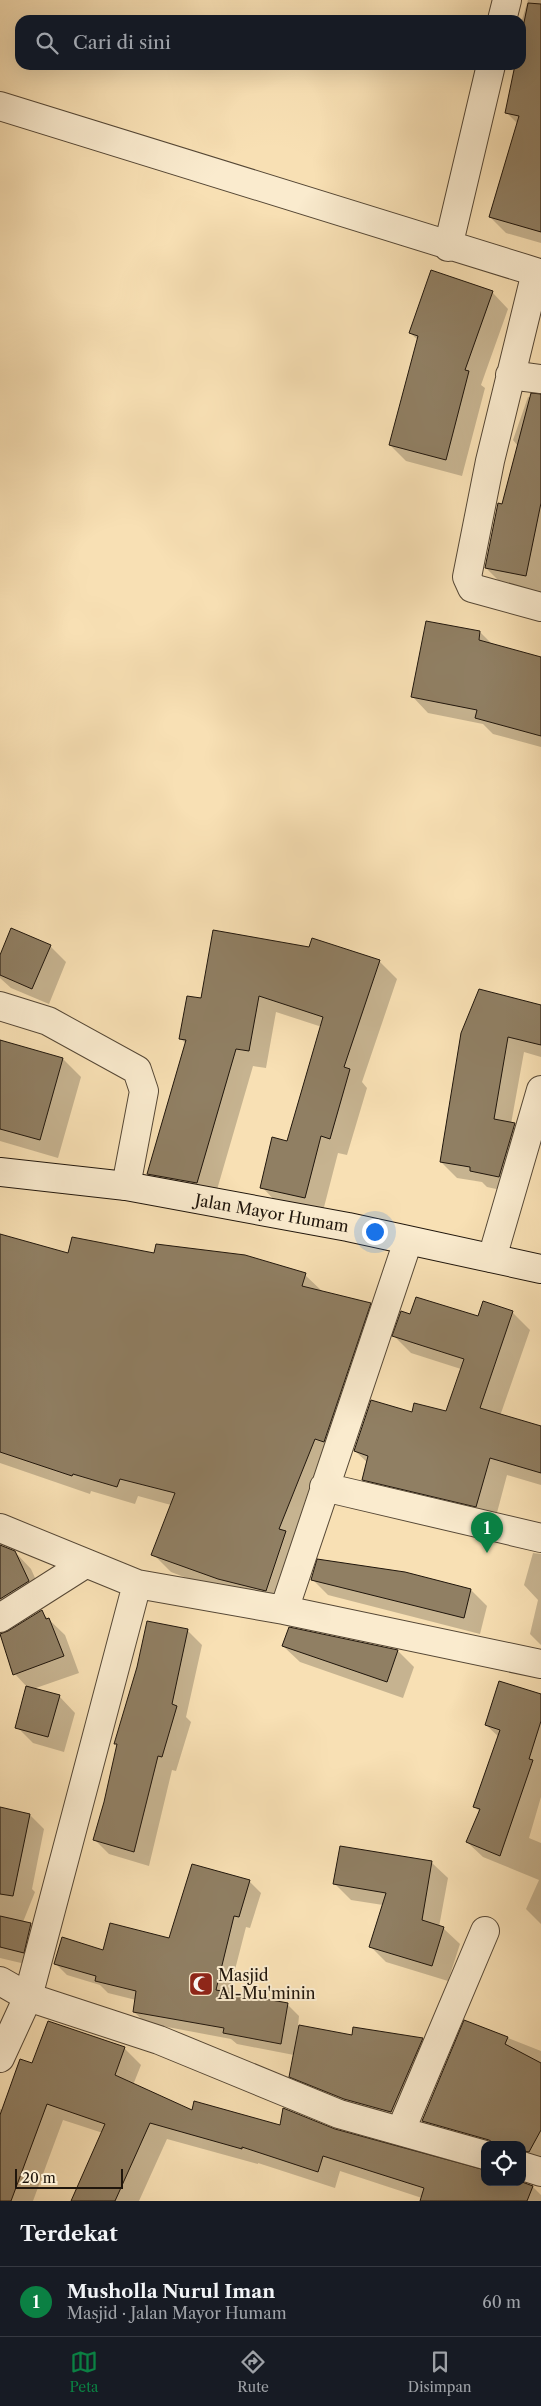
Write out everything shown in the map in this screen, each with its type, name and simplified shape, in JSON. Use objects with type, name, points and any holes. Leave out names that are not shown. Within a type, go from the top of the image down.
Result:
[{"type":"street","points":[[503,15],[507,0]]},
{"type":"street","points":[[448,247],[490,70]]},
{"type":"street","points":[[0,106],[448,247],[538,273],[510,375],[490,462],[467,578],[472,588],[541,607]]},
{"type":"street","points":[[510,375],[541,380]]},
{"type":"street","points":[[0,1006],[48,1021],[137,1070],[144,1092],[126,1186]]},
{"type":"street","points":[[492,1258],[541,1090]]},
{"type":"street","name":"Jalan Mayor Humam","points":[[0,1172],[126,1186],[348,1227],[541,1269]]},
{"type":"street","points":[[284,1610],[408,1241]]},
{"type":"street","points":[[324,1487],[541,1538]]},
{"type":"street","points":[[0,1528],[137,1584],[284,1610],[541,1664]]},
{"type":"street","points":[[0,1618],[85,1564]]},
{"type":"street","points":[[0,2058],[28,1997],[137,1584]]},
{"type":"street","points":[[401,2130],[485,1931]]},
{"type":"street","points":[[0,1981],[28,1997],[159,2040],[339,2114],[481,2154]]},
{"type":"street","points":[[526,2167],[541,2172]]},
{"type":"building","points":[[528,3],[541,4],[541,232],[489,217],[519,116],[505,113],[514,70],[526,70],[526,15]]},
{"type":"building","points":[[431,270],[493,291],[465,370],[469,371],[446,460],[389,445],[418,336],[409,333]]},
{"type":"building","points":[[531,393],[541,394],[541,503],[526,576],[485,568],[498,503],[502,504]]},
{"type":"building","points":[[426,621],[480,631],[479,640],[541,657],[541,736],[475,718],[477,710],[411,697]]},
{"type":"building","points":[[11,928],[51,945],[32,989],[0,975],[0,955]]},
{"type":"building","points":[[213,930],[309,947],[312,938],[380,960],[344,1067],[350,1069],[330,1139],[321,1136],[305,1198],[260,1188],[272,1137],[287,1141],[323,1017],[259,996],[249,1051],[236,1049],[197,1183],[147,1174],[186,1040],[179,1039],[187,996],[201,998]]},
{"type":"building","points":[[479,989],[541,1005],[541,1045],[508,1037],[494,1119],[515,1123],[499,1177],[470,1171],[470,1167],[440,1162],[461,1033]]},
{"type":"building","points":[[0,1040],[63,1058],[40,1140],[0,1129]]},
{"type":"building","points":[[0,1234],[68,1253],[72,1237],[154,1253],[156,1244],[245,1255],[306,1273],[302,1286],[371,1303],[324,1442],[315,1439],[279,1529],[286,1531],[266,1591],[218,1579],[151,1555],[175,1493],[120,1479],[117,1487],[73,1474],[72,1476],[0,1452]]},
{"type":"building","points":[[416,1297],[478,1316],[483,1301],[513,1311],[480,1408],[541,1426],[541,1473],[490,1458],[476,1507],[362,1480],[368,1456],[354,1451],[371,1400],[412,1412],[414,1403],[446,1411],[464,1359],[392,1336],[401,1311],[410,1314]]},
{"type":"building","points":[[0,1545],[15,1551],[29,1581],[0,1599]]},
{"type":"building","points":[[317,1559],[405,1572],[471,1589],[464,1618],[311,1580]]},
{"type":"building","points":[[42,1610],[46,1619],[49,1618],[64,1656],[13,1675],[0,1634]]},
{"type":"building","points":[[147,1621],[188,1629],[172,1704],[177,1706],[162,1757],[158,1756],[134,1852],[93,1840],[117,1744],[114,1744],[137,1667]]},
{"type":"building","points":[[289,1627],[398,1650],[387,1682],[282,1646]]},
{"type":"building","points":[[499,1681],[541,1694],[541,1721],[529,1759],[533,1760],[500,1856],[466,1842],[480,1809],[473,1807],[500,1730],[485,1725]]},
{"type":"building","points":[[26,1686],[60,1695],[48,1737],[15,1728]]},
{"type":"building","points":[[0,1807],[30,1814],[13,1896],[0,1894]]},
{"type":"building","points":[[340,1846],[432,1861],[422,1920],[444,1927],[432,1966],[369,1947],[386,1893],[333,1884]]},
{"type":"building","points":[[192,1864],[250,1880],[239,1917],[234,1916],[216,1990],[288,2003],[281,2044],[223,2033],[224,2028],[133,2012],[136,1991],[95,1981],[96,1976],[54,1964],[62,1937],[103,1950],[110,1923],[169,1938]]},
{"type":"building","points":[[0,1916],[31,1923],[24,1953],[0,1947]]},
{"type":"building","points":[[464,2020],[508,2037],[505,2044],[541,2063],[541,2130],[529,2152],[526,2152],[526,2141],[491,2141],[422,2121]]},
{"type":"building","points":[[48,2021],[125,2047],[115,2075],[192,2110],[194,2101],[280,2125],[283,2108],[335,2129],[481,2169],[481,2186],[526,2186],[526,2183],[533,2186],[527,2201],[420,2201],[424,2188],[323,2156],[318,2172],[242,2147],[242,2149],[150,2123],[115,2201],[71,2201],[105,2124],[47,2104],[11,2201],[0,2201],[0,2115],[20,2059],[32,2063]]},
{"type":"building","points":[[299,2025],[352,2035],[353,2027],[423,2038],[391,2112],[344,2099],[289,2077]]},
{"type":"place","name":"Musholla Nurul Iman","points":[[487,1553]]},
{"type":"place","name":"Masjid Al-Mu'minin","points":[[201,1984]]}]
